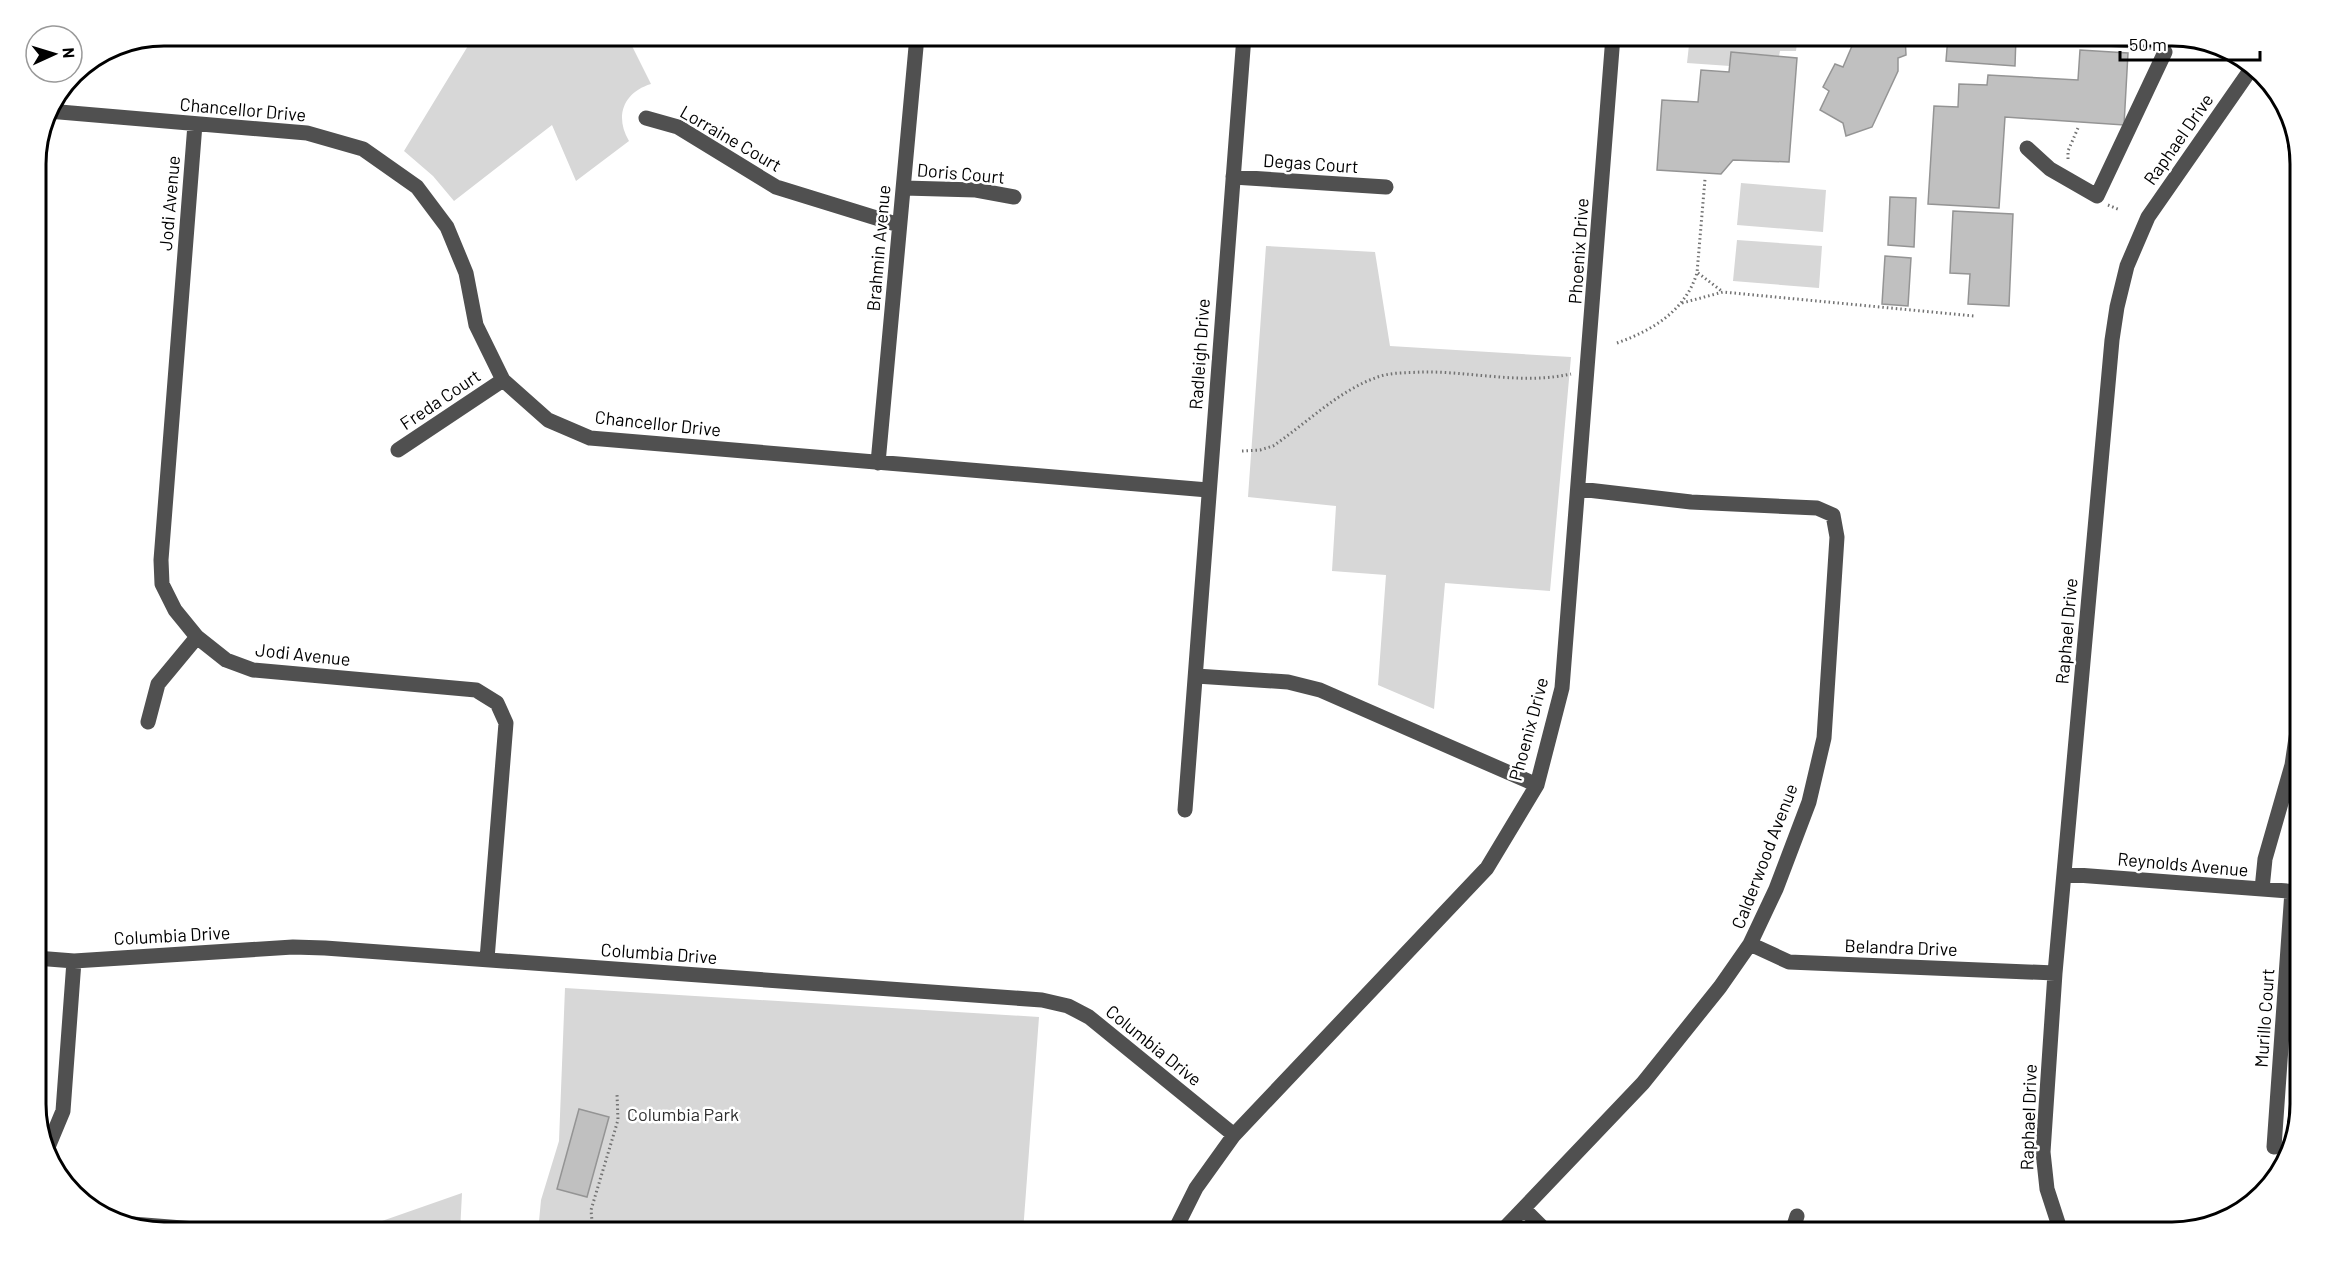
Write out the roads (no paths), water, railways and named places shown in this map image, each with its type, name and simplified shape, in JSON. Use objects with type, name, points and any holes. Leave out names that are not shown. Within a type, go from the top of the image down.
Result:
[{"type":"street","name":"Brahmin Avenue","points":[[878,463],[917,46]]},
{"type":"street","name":"Radleigh Drive","points":[[1185,810],[1243,46]]},
{"type":"street","name":"Phoenix Drive","points":[[1179,1222],[1196,1188],[1234,1135],[1487,868],[1537,784],[1562,688],[1612,46]]},
{"type":"street","points":[[2027,148],[2050,169],[2097,196],[2165,52]]},
{"type":"street","name":"Raphael Drive","points":[[2058,1222],[2047,1189],[2043,1152],[2055,973],[2112,340],[2117,307],[2127,266],[2148,218],[2247,74]]},
{"type":"street","name":"Chancellor Drive","points":[[59,112],[307,132],[363,149],[417,187],[447,227],[466,273],[476,325],[503,380],[548,420],[590,438],[1208,490]]},
{"type":"street","name":"Lorraine Court","points":[[646,118],[678,127],[776,187],[899,225]]},
{"type":"street","name":"Jodi Avenue","points":[[195,124],[160,560],[162,584],[174,610],[197,637],[226,660],[253,670],[476,690],[497,703],[506,723],[487,959]]},
{"type":"street","name":"Degas Court","points":[[1233,177],[1386,187]]},
{"type":"street","name":"Doris Court","points":[[904,188],[976,190],[1014,197]]},
{"type":"street","name":"Freda Court","points":[[398,450],[503,380]]},
{"type":"street","name":"Calderwood Avenue","points":[[1511,1222],[1643,1083],[1720,987],[1750,944],[1776,889],[1809,802],[1824,738],[1838,537],[1833,515],[1817,508],[1691,502],[1579,489]]},
{"type":"street","points":[[148,722],[158,684],[197,637]]},
{"type":"street","points":[[1196,676],[1288,682],[1320,690],[1537,784]]},
{"type":"street","points":[[2262,889],[2265,859],[2290,773]]},
{"type":"street","name":"Reynolds Avenue","points":[[2064,874],[2290,891]]},
{"type":"street","name":"Belandra Drive","points":[[1750,944],[1789,962],[2055,973]]},
{"type":"street","name":"Columbia Drive","points":[[47,959],[74,961],[293,948],[487,959],[1041,1000],[1068,1006],[1089,1017],[1234,1135]]},
{"type":"street","points":[[52,1138],[63,1111],[74,961]]},
{"type":"street","name":"Murillo Court","points":[[2274,1147],[2290,963]]},
{"type":"street","points":[[1524,1209],[1537,1222]]},
{"type":"street","points":[[1795,1222],[1797,1216]]},
{"type":"park label","name":"Columbia Park","points":[[683,1114]]}]
